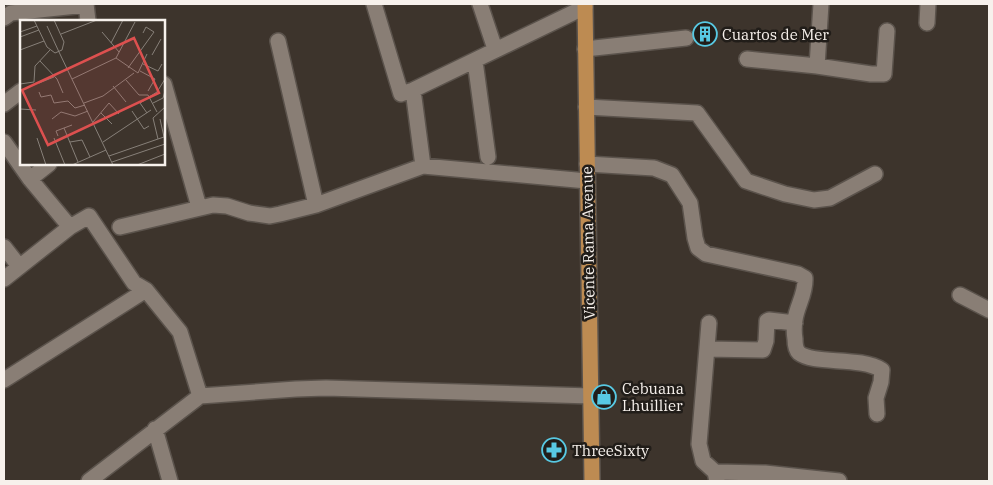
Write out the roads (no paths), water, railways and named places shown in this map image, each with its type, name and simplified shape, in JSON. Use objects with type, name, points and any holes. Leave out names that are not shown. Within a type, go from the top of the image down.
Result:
[{"type":"main road","name":"Vicente Rama Avenue","points":[[585,5],[592,481]]},
{"type":"street","points":[[4,18],[11,13],[86,4],[88,20]]},
{"type":"street","points":[[374,4],[401,94],[413,90],[585,5]]},
{"type":"street","points":[[480,4],[495,49]]},
{"type":"street","points":[[927,23],[928,4]]},
{"type":"street","points":[[817,66],[821,7]]},
{"type":"street","points":[[747,59],[884,74],[887,31]]},
{"type":"street","points":[[585,49],[686,38]]},
{"type":"street","points":[[278,41],[316,205]]},
{"type":"street","points":[[474,60],[488,157]]},
{"type":"street","points":[[165,87],[200,207]]},
{"type":"street","points":[[413,90],[423,166]]},
{"type":"street","points":[[4,104],[20,91]]},
{"type":"street","points":[[586,107],[697,114],[746,181],[785,194],[814,200],[830,198],[875,174]]},
{"type":"street","points":[[4,142],[30,180],[70,227]]},
{"type":"street","points":[[587,164],[654,168],[672,175],[690,203],[698,248],[706,254],[798,274],[805,278],[804,294],[795,323],[797,352],[802,355],[865,363],[882,370],[881,382],[876,398],[877,414]]},
{"type":"street","points":[[30,180],[48,165]]},
{"type":"street","points":[[120,227],[213,205],[228,206],[250,213],[270,216],[316,205],[423,166],[587,181]]},
{"type":"street","points":[[4,279],[70,227],[89,216],[134,283],[146,290],[180,332],[200,396]]},
{"type":"street","points":[[4,247],[19,266]]},
{"type":"street","points":[[4,380],[146,290]]},
{"type":"street","points":[[960,295],[989,310]]},
{"type":"street","points":[[707,349],[763,350],[768,320],[795,323]]},
{"type":"street","points":[[710,323],[699,444],[703,461],[716,477],[765,473],[839,481]]},
{"type":"street","points":[[89,481],[200,396],[296,388],[326,388],[591,396]]},
{"type":"street","points":[[155,429],[170,481]]},
{"type":"place","name":"Cuartos de Mer","points":[[705,34]]},
{"type":"place","name":"Cebuana Lhuillier","points":[[604,397]]},
{"type":"place","name":"ThreeSixty","points":[[554,450]]}]
